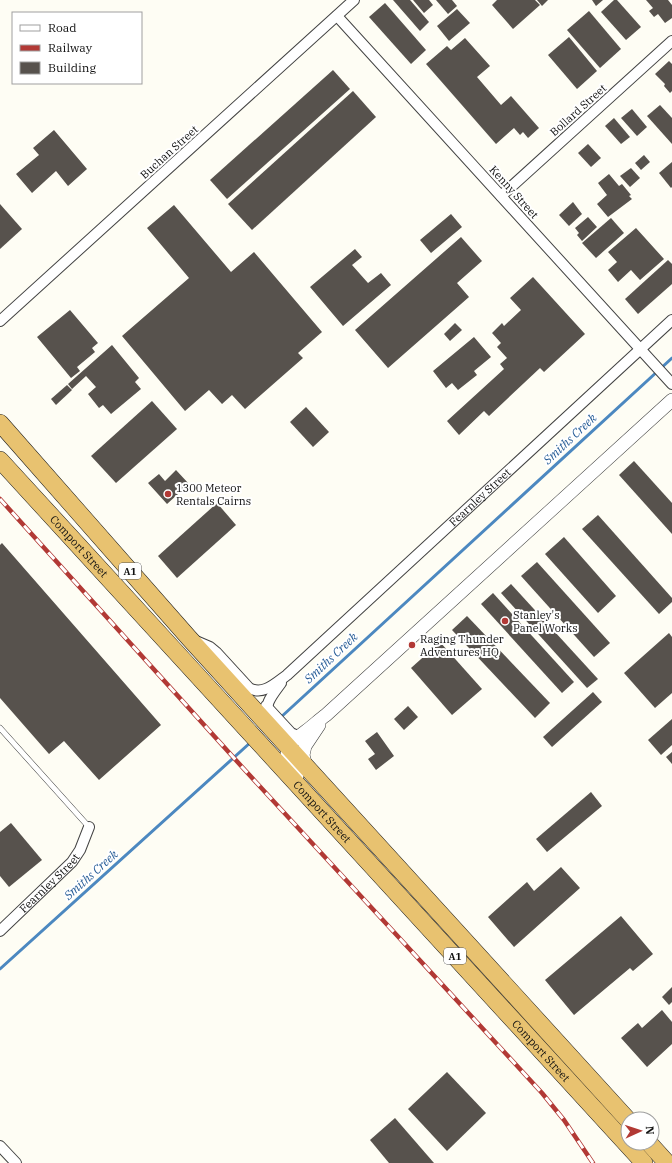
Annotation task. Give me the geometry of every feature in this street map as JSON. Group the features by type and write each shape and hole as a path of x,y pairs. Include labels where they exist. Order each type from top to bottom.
{"highway":[{"name":"Comport Street","path":"0,423 189,638 265,713 288,739 306,767 620,1111"},
{"name":"Comport Street","path":"0,460 644,1163"},
{"path":"657,1151 668,1163"}],"street":[{"name":"Buchan Street","path":"0,321 354,0"},
{"name":"Kenny Street","path":"337,16 672,384"},
{"name":"Bollard Street","path":"501,196 672,41"},
{"name":"Fearnley Street","path":"189,638 212,649 249,688 257,691 267,689 286,674 672,320"},
{"path":"347,840 337,818 291,768 286,756 288,739 326,715 672,400"},
{"name":"Fearnley Street","path":"265,713 268,702 286,674"},
{"path":"306,767 303,754 305,746 326,715"},
{"name":"Fearnley Street","path":"0,931 72,862 80,850 88,827"},
{"path":"0,1146 16,1163"}],"lane":[{"path":"0,728 88,827"}],"building":[{"path":"393,0 410,0 429,22 420,31"},
{"path":"413,0 429,0 433,5 424,13"},
{"path":"436,0 452,0 457,6 448,14"},
{"path":"497,0 535,0 540,5 513,29 492,5"},
{"path":"537,0 548,0 542,6"},
{"path":"592,0 603,0 596,6"},
{"path":"614,0 617,0 641,27 626,40 601,12"},
{"path":"646,0 668,0 672,5 672,18 665,23 658,14 654,17 649,11 653,8"},
{"path":"385,3 426,50 411,64 369,17"},
{"path":"457,9 470,23 449,41 437,26"},
{"path":"589,11 621,49 600,68 567,30"},
{"path":"569,37 597,71 577,89 548,55"},
{"path":"465,38 490,66 477,77 501,105 511,96 539,128 528,138 523,132 520,135 514,128 496,144 426,64 447,46 451,50"},
{"path":"669,61 672,64 672,91 670,93 664,86 665,84 655,74"},
{"path":"333,70 350,89 227,199 210,180"},
{"path":"353,91 376,117 252,230 228,204"},
{"path":"660,105 672,118 672,144 647,116"},
{"path":"632,109 647,127 637,136 621,118"},
{"path":"614,118 630,137 621,144 605,126"},
{"path":"54,130 87,169 68,186 56,171 32,193 16,174 39,155 33,148"},
{"path":"588,144 601,158 591,167 578,153"},
{"path":"644,155 650,162 641,170 635,163"},
{"path":"672,162 672,187 671,188 659,173"},
{"path":"631,168 640,178 630,187 620,176"},
{"path":"609,174 619,186 622,184 631,195 629,196 632,199 608,217 597,204 607,195 598,183"},
{"path":"573,202 582,214 569,226 559,215"},
{"path":"0,204 22,229 0,249"},
{"path":"174,205 231,272 254,252 322,332 298,353 303,358 245,409 232,395 222,404 209,390 185,411 122,336 189,278 147,228"},
{"path":"451,214 462,227 431,253 420,240"},
{"path":"588,217 597,227 582,241 577,235 579,233 575,228"},
{"path":"611,218 624,233 596,258 582,243"},
{"path":"636,228 664,259 640,280 631,270 618,282 608,270 617,262 608,252"},
{"path":"461,237 482,261 457,283 469,297 388,368 355,330"},
{"path":"355,249 362,257 352,265 368,283 381,273 391,285 343,326 310,287"},
{"path":"668,260 672,264 672,284 638,314 625,299"},
{"path":"533,277 585,334 544,372 540,368 489,416 484,411 459,435 447,421 504,369 500,364 507,358 497,347 501,343 492,333 502,323 504,326 521,310 510,298"},
{"path":"70,310 98,343 92,348 95,352 77,367 80,371 71,378 37,337"},
{"path":"455,323 462,330 450,341 444,334"},
{"path":"474,337 491,357 474,371 477,375 458,390 452,383 446,388 433,371"},
{"path":"112,345 139,378 135,382 141,389 111,414 103,405 99,408 88,394 96,387 86,376 72,389 68,384"},
{"path":"67,385 72,390 56,405 51,399"},
{"path":"152,401 177,429 116,483 91,456"},
{"path":"306,407 329,432 313,447 290,422"},
{"path":"634,461 672,503 672,534 619,475"},
{"name":"1300 Meteor Rentals Cairns","path":"176,470 189,484 167,504 148,483 159,474 165,481"},
{"path":"217,503 236,525 177,578 158,556"},
{"path":"598,515 672,598 672,602 659,614 582,529"},
{"path":"564,537 616,596 598,613 545,554"},
{"path":"2,543 161,725 99,780 64,741 49,754 0,698 0,545"},
{"path":"537,562 610,643 594,657 521,576"},
{"path":"511,584 598,679 587,688 501,593"},
{"path":"493,593 574,682 562,693 481,604"},
{"path":"467,616 550,703 535,718 452,630"},
{"path":"669,633 672,637 672,693 655,708 624,673"},
{"path":"440,642 482,689 452,715 411,668"},
{"path":"593,692 602,702 552,747 543,737"},
{"path":"408,706 418,717 404,730 394,719"},
{"path":"672,719 672,745 661,755 648,740"},
{"path":"377,732 394,756 376,770 368,759 375,754 365,741"},
{"path":"672,752 672,764 666,757"},
{"path":"591,792 602,806 547,852 536,839"},
{"path":"11,823 42,860 9,887 0,876 0,832"},
{"path":"561,867 580,888 514,947 488,917 527,882 534,891"},
{"path":"621,916 653,954 633,971 630,968 574,1015 545,980"},
{"path":"672,987 672,1002 669,1005 662,997"},
{"path":"662,1010 672,1022 672,1044 647,1067 621,1038 638,1023 642,1028"},
{"path":"447,1072 486,1113 447,1151 408,1109"},
{"path":"395,1118 434,1163 389,1163 370,1140"}],"waterway":[{"name":"Smiths Creek","path":"280,718 672,358"},
{"name":"Smiths Creek","path":"0,969 251,742"}],"railway":[{"path":"0,499 243,768 542,1093 564,1120 593,1163"}],"place":[{"name":"1300 Meteor Rentals Cairns","path":"168,494"},
{"name":"Stanley's Panel Works","path":"505,621"},
{"name":"Raging Thunder Adventures HQ","path":"412,645"}]}
